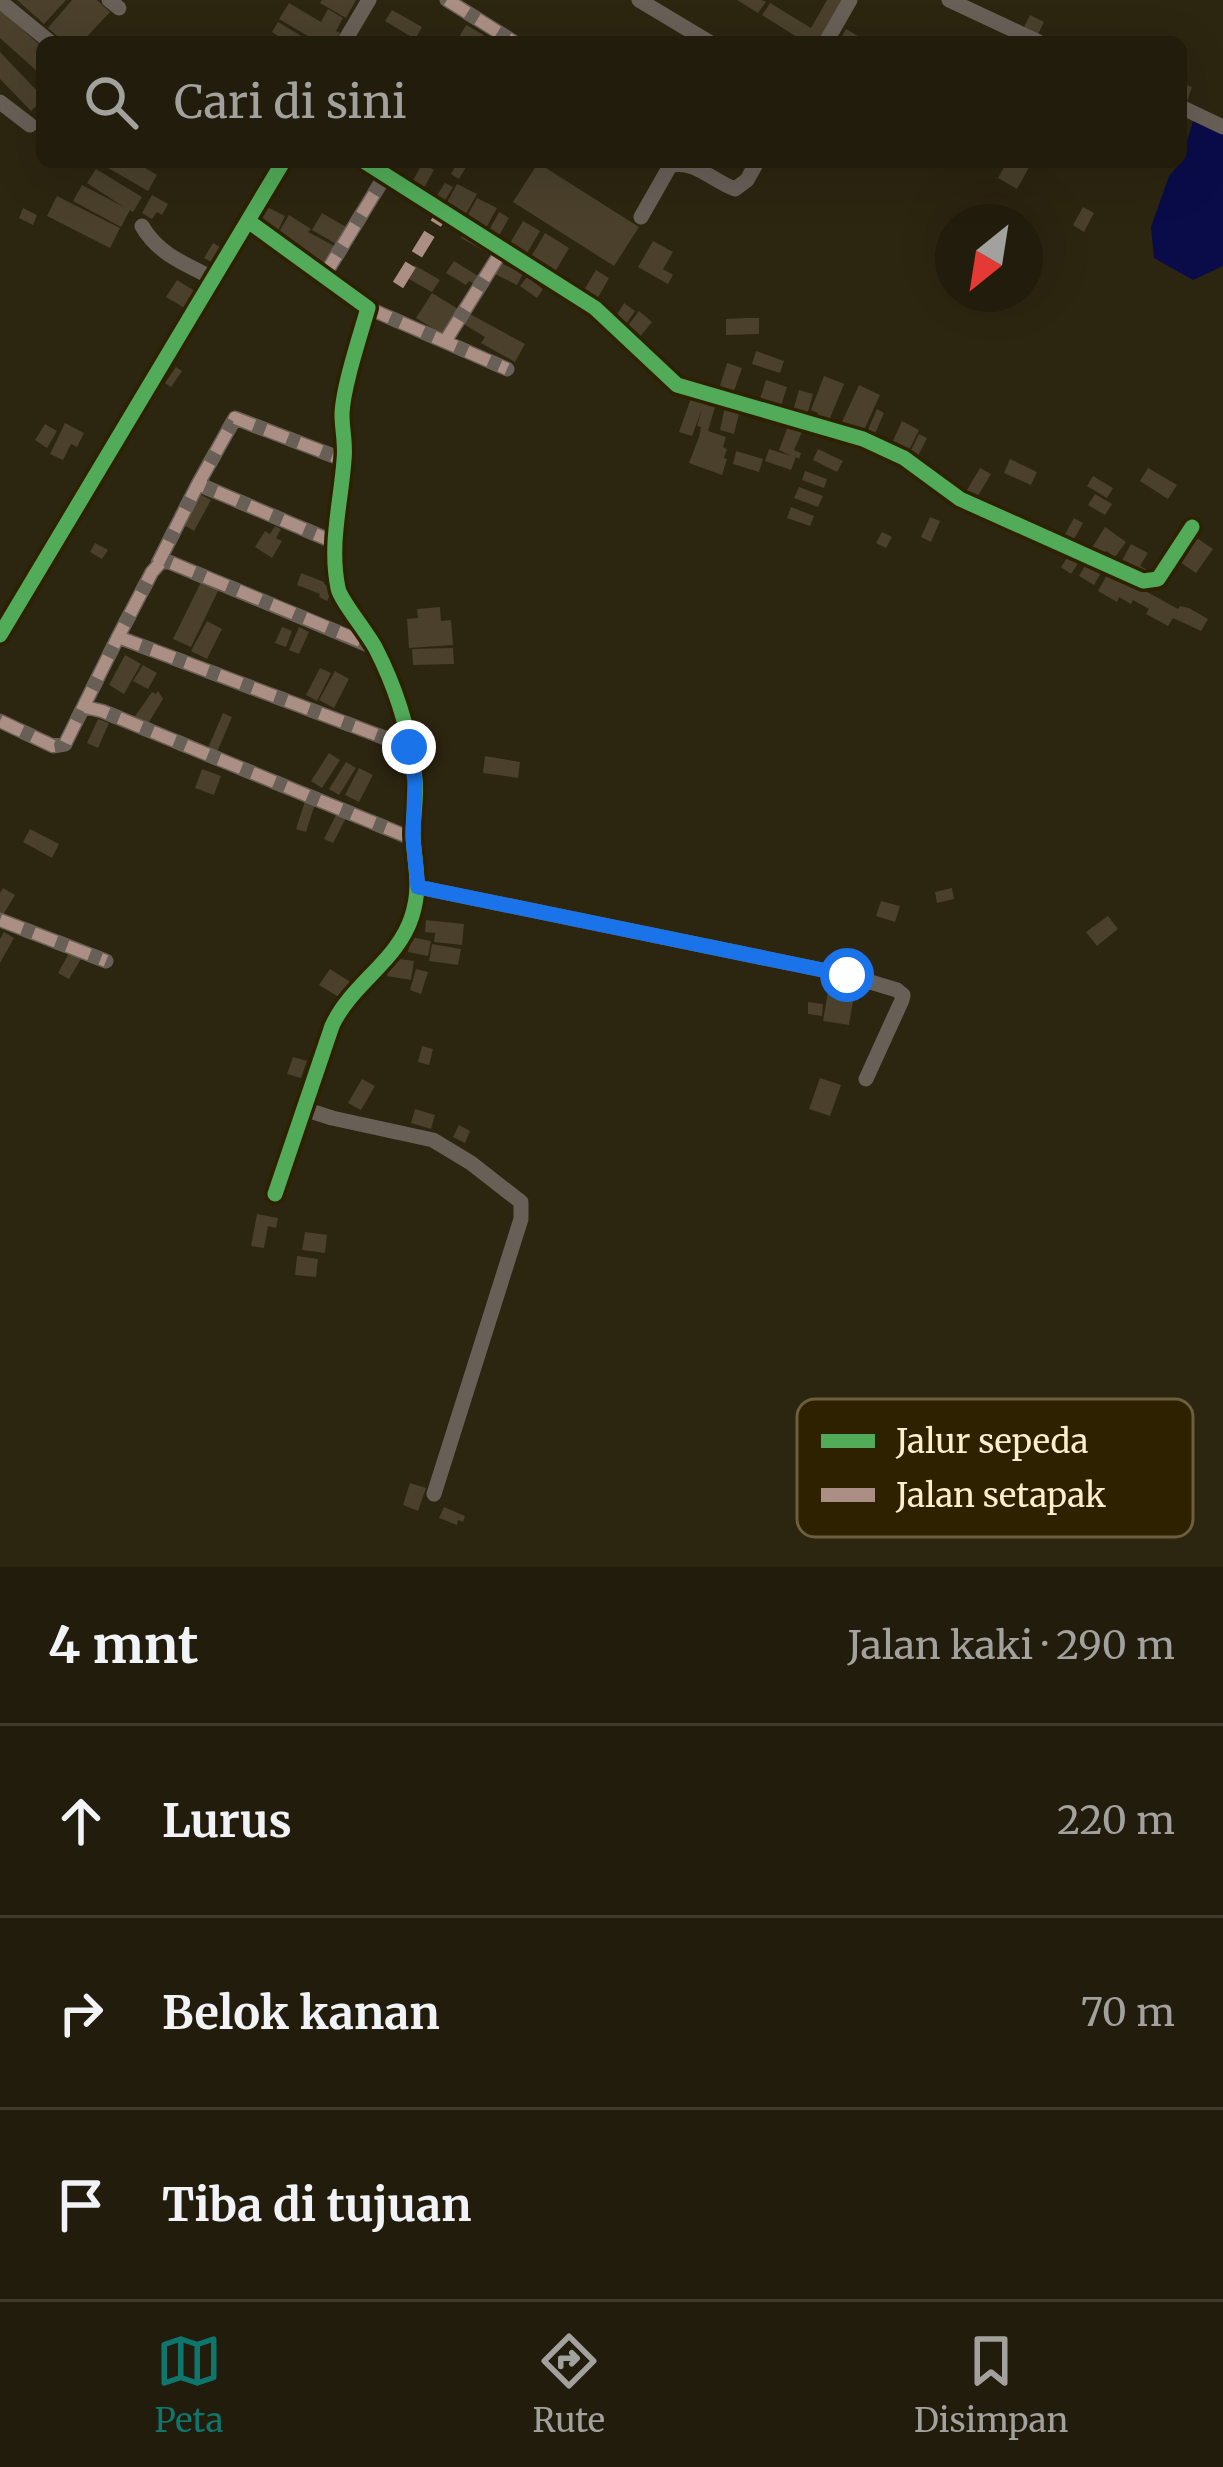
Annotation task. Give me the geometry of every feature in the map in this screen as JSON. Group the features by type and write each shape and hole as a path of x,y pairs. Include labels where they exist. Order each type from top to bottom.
{"street":[{"path":"348,36 369,0"},
{"path":"447,0 504,36"},
{"path":"639,0 699,36"},
{"path":"829,36 850,0"},
{"path":"0,2 42,36"},
{"path":"956,2 1027,36"},
{"path":"0,102 29,125"},
{"path":"1187,110 1223,127"},
{"path":"0,634 279,168"},
{"path":"373,168 602,313 677,385 863,439 904,458 959,499 1143,581 1158,579 1192,527"},
{"path":"641,217 669,168"},
{"path":"694,168 735,189 754,168"},
{"path":"324,276 385,176"},
{"path":"248,221 368,308 507,369"},
{"path":"142,226 161,250 213,278"},
{"path":"446,340 503,249"},
{"path":"275,1194 340,1009 394,950 406,931 418,887 413,839 415,781 408,727 375,648 338,593 334,542 344,460 342,412 368,308"},
{"path":"0,721 58,747 65,744 235,418 344,460"},
{"path":"197,484 334,542"},
{"path":"158,563 169,562 375,648"},
{"path":"118,637 409,747"},
{"path":"85,707 413,839"},
{"path":"418,887 897,989 903,995 866,1078"},
{"path":"0,920 106,961"},
{"path":"304,1108 434,1140 521,1202 521,1219 434,1494"}],"shaded area":[{"path":"1193,121 1223,134 1223,266 1193,280 1154,258 1151,227 1169,176 1176,168 1187,168"}],"building":[{"path":"17,0 66,0 44,24"},
{"path":"72,0 97,0 110,12 88,36 57,36 48,28"},
{"path":"322,0 356,0 346,18"},
{"path":"737,0 762,0 766,2 758,13"},
{"path":"827,0 842,0 821,36 795,36 762,15 770,3 811,28"},
{"path":"289,3 321,22 328,9 343,18 338,36 308,36 279,19"},
{"path":"0,9 36,42 36,70 0,38"},
{"path":"392,10 422,27 417,36 410,36 385,21"},
{"path":"1030,15 1044,22 1038,34 1024,27"},
{"path":"278,22 301,36 278,36 272,32"},
{"path":"466,25 484,35 483,36 460,36"},
{"path":"0,52 36,90 36,106 31,111 0,79"},
{"path":"108,168 145,168 157,175 148,191"},
{"path":"420,168 434,170 421,193 410,186"},
{"path":"454,168 465,168 459,179 451,174"},
{"path":"535,168 546,168 639,227 614,266 513,202"},
{"path":"1004,168 1029,168 1017,189 998,178"},
{"path":"96,169 142,197 121,227 73,201 82,185 124,207 87,183"},
{"path":"445,183 453,187 444,202 436,197"},
{"path":"457,184 477,194 465,216 445,206"},
{"path":"152,195 168,204 162,215 157,212 152,219 142,213"},
{"path":"57,196 120,228 110,248 47,216"},
{"path":"477,198 497,208 485,230 465,220"},
{"path":"265,206 285,216 277,233 256,223"},
{"path":"1083,207 1094,213 1084,232 1073,225"},
{"path":"23,208 37,215 33,225 19,218"},
{"path":"499,212 509,218 497,239 487,234"},
{"path":"322,213 348,228 338,245 312,230"},
{"path":"289,215 311,229 308,232 340,249 327,271 276,237"},
{"path":"523,221 540,231 526,255 509,245"},
{"path":"466,229 493,244 488,253 461,238"},
{"path":"545,233 569,248 555,272 531,257"},
{"path":"653,241 673,252 663,269 673,275 668,284 638,267"},
{"path":"213,243 224,249 215,264 204,258"},
{"path":"454,261 478,276 473,283 466,285 446,273"},
{"path":"501,263 523,274 517,285 495,274"},
{"path":"414,265 440,280 432,292 407,278"},
{"path":"596,270 609,278 595,303 581,295"},
{"path":"527,277 543,289 537,298 520,286"},
{"path":"177,280 198,293 188,310 166,297"},
{"path":"432,293 458,309 442,334 416,318"},
{"path":"624,303 635,311 627,323 616,316"},
{"path":"639,311 652,322 639,338 626,328"},
{"path":"468,313 525,344 515,362 481,343 485,337 462,323"},
{"path":"759,318 759,334 726,335 726,319"},
{"path":"756,351 784,361 780,373 752,364"},
{"path":"727,363 742,368 734,391 720,386"},
{"path":"176,367 182,371 171,387 165,383"},
{"path":"824,376 844,384 828,423 811,410"},
{"path":"766,380 787,387 780,409 759,402"},
{"path":"859,385 880,395 863,432 842,422"},
{"path":"799,390 813,394 807,415 793,411"},
{"path":"706,396 717,400 708,431 726,437 722,475 689,463 699,437 702,409 692,436 679,432 691,398 704,403"},
{"path":"726,402 741,405 734,434 720,430"},
{"path":"877,409 884,413 874,436 867,432"},
{"path":"902,421 919,430 907,454 891,445"},
{"path":"65,423 84,433 63,460 50,454"},
{"path":"45,424 57,431 47,448 35,440"},
{"path":"788,426 802,432 794,450 801,453 791,470 765,461 769,449 791,456 779,450"},
{"path":"919,434 927,438 918,456 910,452"},
{"path":"818,449 843,461 837,472 813,460"},
{"path":"736,451 763,459 759,472 733,464"},
{"path":"1010,459 1037,472 1031,485 1004,473"},
{"path":"980,468 991,474 975,501 964,495"},
{"path":"1148,468 1177,485 1168,499 1140,481"},
{"path":"805,471 827,479 824,488 802,480"},
{"path":"1093,476 1113,488 1107,498 1087,486"},
{"path":"799,487 823,496 818,507 794,498"},
{"path":"198,493 211,500 194,531 182,524"},
{"path":"1095,494 1112,504 1105,515 1088,505"},
{"path":"791,507 814,516 810,526 787,518"},
{"path":"930,517 940,521 931,542 921,537"},
{"path":"1074,518 1083,523 1073,541 1064,536"},
{"path":"275,526 281,529 276,538 282,541 272,558 255,547 265,531 270,534"},
{"path":"1105,527 1126,542 1115,557 1106,551 1101,558 1090,551"},
{"path":"882,532 892,537 886,548 876,543"},
{"path":"1194,536 1213,549 1196,573 1177,560"},
{"path":"95,543 108,550 102,559 90,552"},
{"path":"1131,544 1148,553 1140,566 1152,572 1147,581 1119,566"},
{"path":"1071,552 1081,559 1071,574 1061,567"},
{"path":"1086,564 1101,573 1094,585 1079,576"},
{"path":"1109,571 1178,609 1189,608 1208,619 1201,631 1173,618 1168,626 1133,600 1131,604 1119,597 1117,602 1098,591"},
{"path":"301,573 333,589 327,601 297,585"},
{"path":"202,580 219,589 191,647 173,639"},
{"path":"440,607 441,621 451,620 453,645 409,648 407,619 418,618 417,609"},
{"path":"207,621 222,629 207,659 191,651"},
{"path":"282,627 292,631 286,647 275,643"},
{"path":"299,627 309,632 299,654 289,650"},
{"path":"453,648 454,664 413,665 412,649"},
{"path":"125,655 141,664 124,694 109,685"},
{"path":"143,665 157,673 148,689 133,681"},
{"path":"320,668 331,673 317,701 306,695"},
{"path":"335,671 349,679 334,708 319,700"},
{"path":"158,691 163,699 146,727 133,719 152,692"},
{"path":"223,713 232,717 217,752 208,748"},
{"path":"98,719 109,723 98,748 87,743"},
{"path":"329,753 340,760 322,788 311,781"},
{"path":"485,756 520,762 518,778 483,773"},
{"path":"346,762 356,768 339,795 329,789"},
{"path":"359,768 373,775 359,802 345,795"},
{"path":"202,769 221,776 214,795 195,788"},
{"path":"305,801 315,804 306,832 296,829"},
{"path":"338,811 347,816 333,843 324,839"},
{"path":"30,829 59,844 52,858 23,842"},
{"path":"3,888 15,895 0,920 0,893"},
{"path":"952,888 954,899 937,903 935,892"},
{"path":"881,901 900,906 895,922 876,916"},
{"path":"1108,916 1118,929 1097,946 1086,932"},
{"path":"426,920 464,924 462,945 434,942 435,933 425,932"},
{"path":"4,932 14,938 0,963 0,939"},
{"path":"411,937 431,941 428,956 408,952"},
{"path":"432,944 461,949 458,965 429,961"},
{"path":"69,953 81,959 69,979 58,973"},
{"path":"392,958 414,961 411,980 387,976"},
{"path":"330,969 352,983 342,999 319,985"},
{"path":"416,969 428,972 421,994 410,990"},
{"path":"830,979 856,983 849,1025 823,1021"},
{"path":"808,1002 823,1004 822,1016 808,1014"},
{"path":"422,1046 433,1049 429,1065 418,1062"},
{"path":"293,1057 307,1061 301,1078 287,1074"},
{"path":"820,1078 841,1085 830,1116 809,1109"},
{"path":"362,1079 375,1086 361,1110 348,1103"},
{"path":"415,1109 435,1115 431,1129 411,1123"},
{"path":"459,1125 470,1131 465,1143 453,1137"},
{"path":"257,1214 278,1218 276,1228 268,1226 264,1248 251,1246"},
{"path":"305,1232 327,1235 325,1253 302,1250"},
{"path":"297,1256 318,1259 316,1277 295,1275"},
{"path":"410,1483 426,1488 418,1511 403,1505"},
{"path":"444,1507 465,1516 463,1522 458,1520 457,1525 439,1518"}],"marked path":[{"path":"447,0 504,36"},
{"path":"324,276 385,176"},
{"path":"398,285 443,212"},
{"path":"446,340 503,249"},
{"path":"368,308 507,369"},
{"path":"198,484 235,418 344,460"},
{"path":"158,563 198,484 334,542"},
{"path":"0,721 53,746 65,744 161,562 370,645"},
{"path":"118,637 409,747 410,754"},
{"path":"85,707 413,839"},
{"path":"0,920 106,961"}],"cycle path":[{"path":"0,635 279,168"},
{"path":"374,168 595,308 677,385 863,439 904,458 960,499 1143,581 1158,579 1192,527"},
{"path":"248,221 368,308 343,403 336,572 340,593 376,649 397,697 415,786 417,884 412,916 396,946 332,1026 275,1194"}],"route":[{"path":"409,747 415,781 413,839 418,887 847,975"}]}
